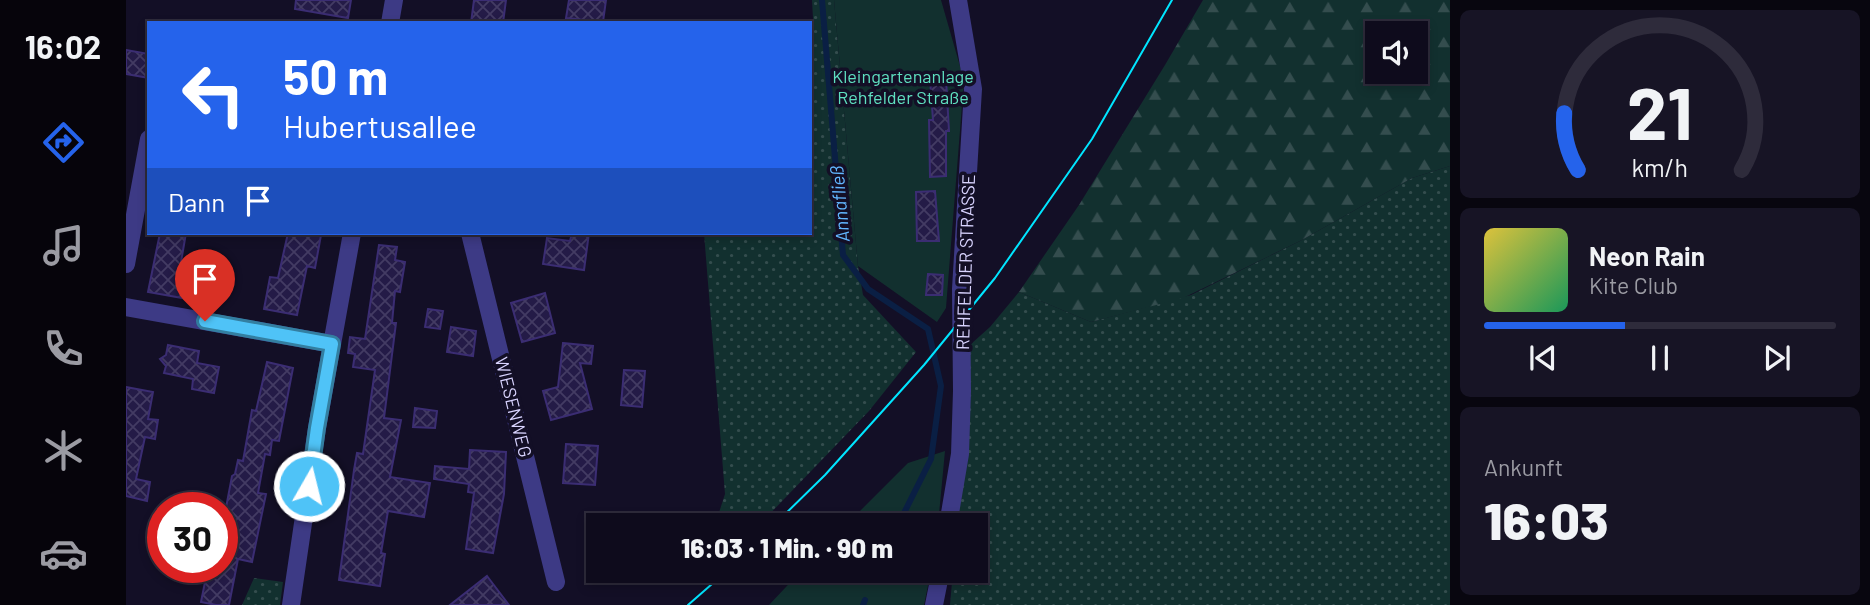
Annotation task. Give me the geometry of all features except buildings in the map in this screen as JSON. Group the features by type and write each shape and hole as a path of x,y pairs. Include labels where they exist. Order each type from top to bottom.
{"street":[{"path":"394,0 395,21"},
{"name":"REHFELDER STRASSE","path":"950,513 960,454 961,289 973,89 958,0"},
{"path":"126,264 147,150"},
{"path":"291,605 317,428 352,235"},
{"name":"WIESENWEG","path":"470,235 556,582"},
{"path":"126,307 332,344"},
{"path":"934,605 938,583"}],"green space":[{"path":"812,0 834,0 858,266 863,295 916,352 869,411 771,513 719,513 725,494 704,235 812,235"},
{"name":"Kleingartenanlage Rehfelder Straße","path":"834,0 941,0 964,80 946,308 937,322 858,266"},
{"path":"1203,0 1450,0 1450,166 1412,178 1300,241 1183,298 1091,322 1019,292 1079,205"},
{"path":"1450,166 1450,605 950,605 952,583 988,583 988,513 957,513 971,344 990,327 1019,292 1091,322 1191,295 1300,241 1412,178"},
{"path":"945,451 939,513 858,513 908,463"},
{"path":"254,578 283,582 280,605 242,605"},
{"path":"790,583 929,583 924,605 769,605"}],"waterway":[{"name":"Annafließ","path":"822,0 843,255 868,289 928,329 941,386 931,459 904,513"},
{"name":"Annafließ","path":"863,605 865,600"}],"tram line":[{"path":"786,513 825,475 924,365 995,278 1092,139 1172,0"},
{"path":"688,605 713,583"}],"route":[{"path":"205,321 332,344 309,486"}]}
